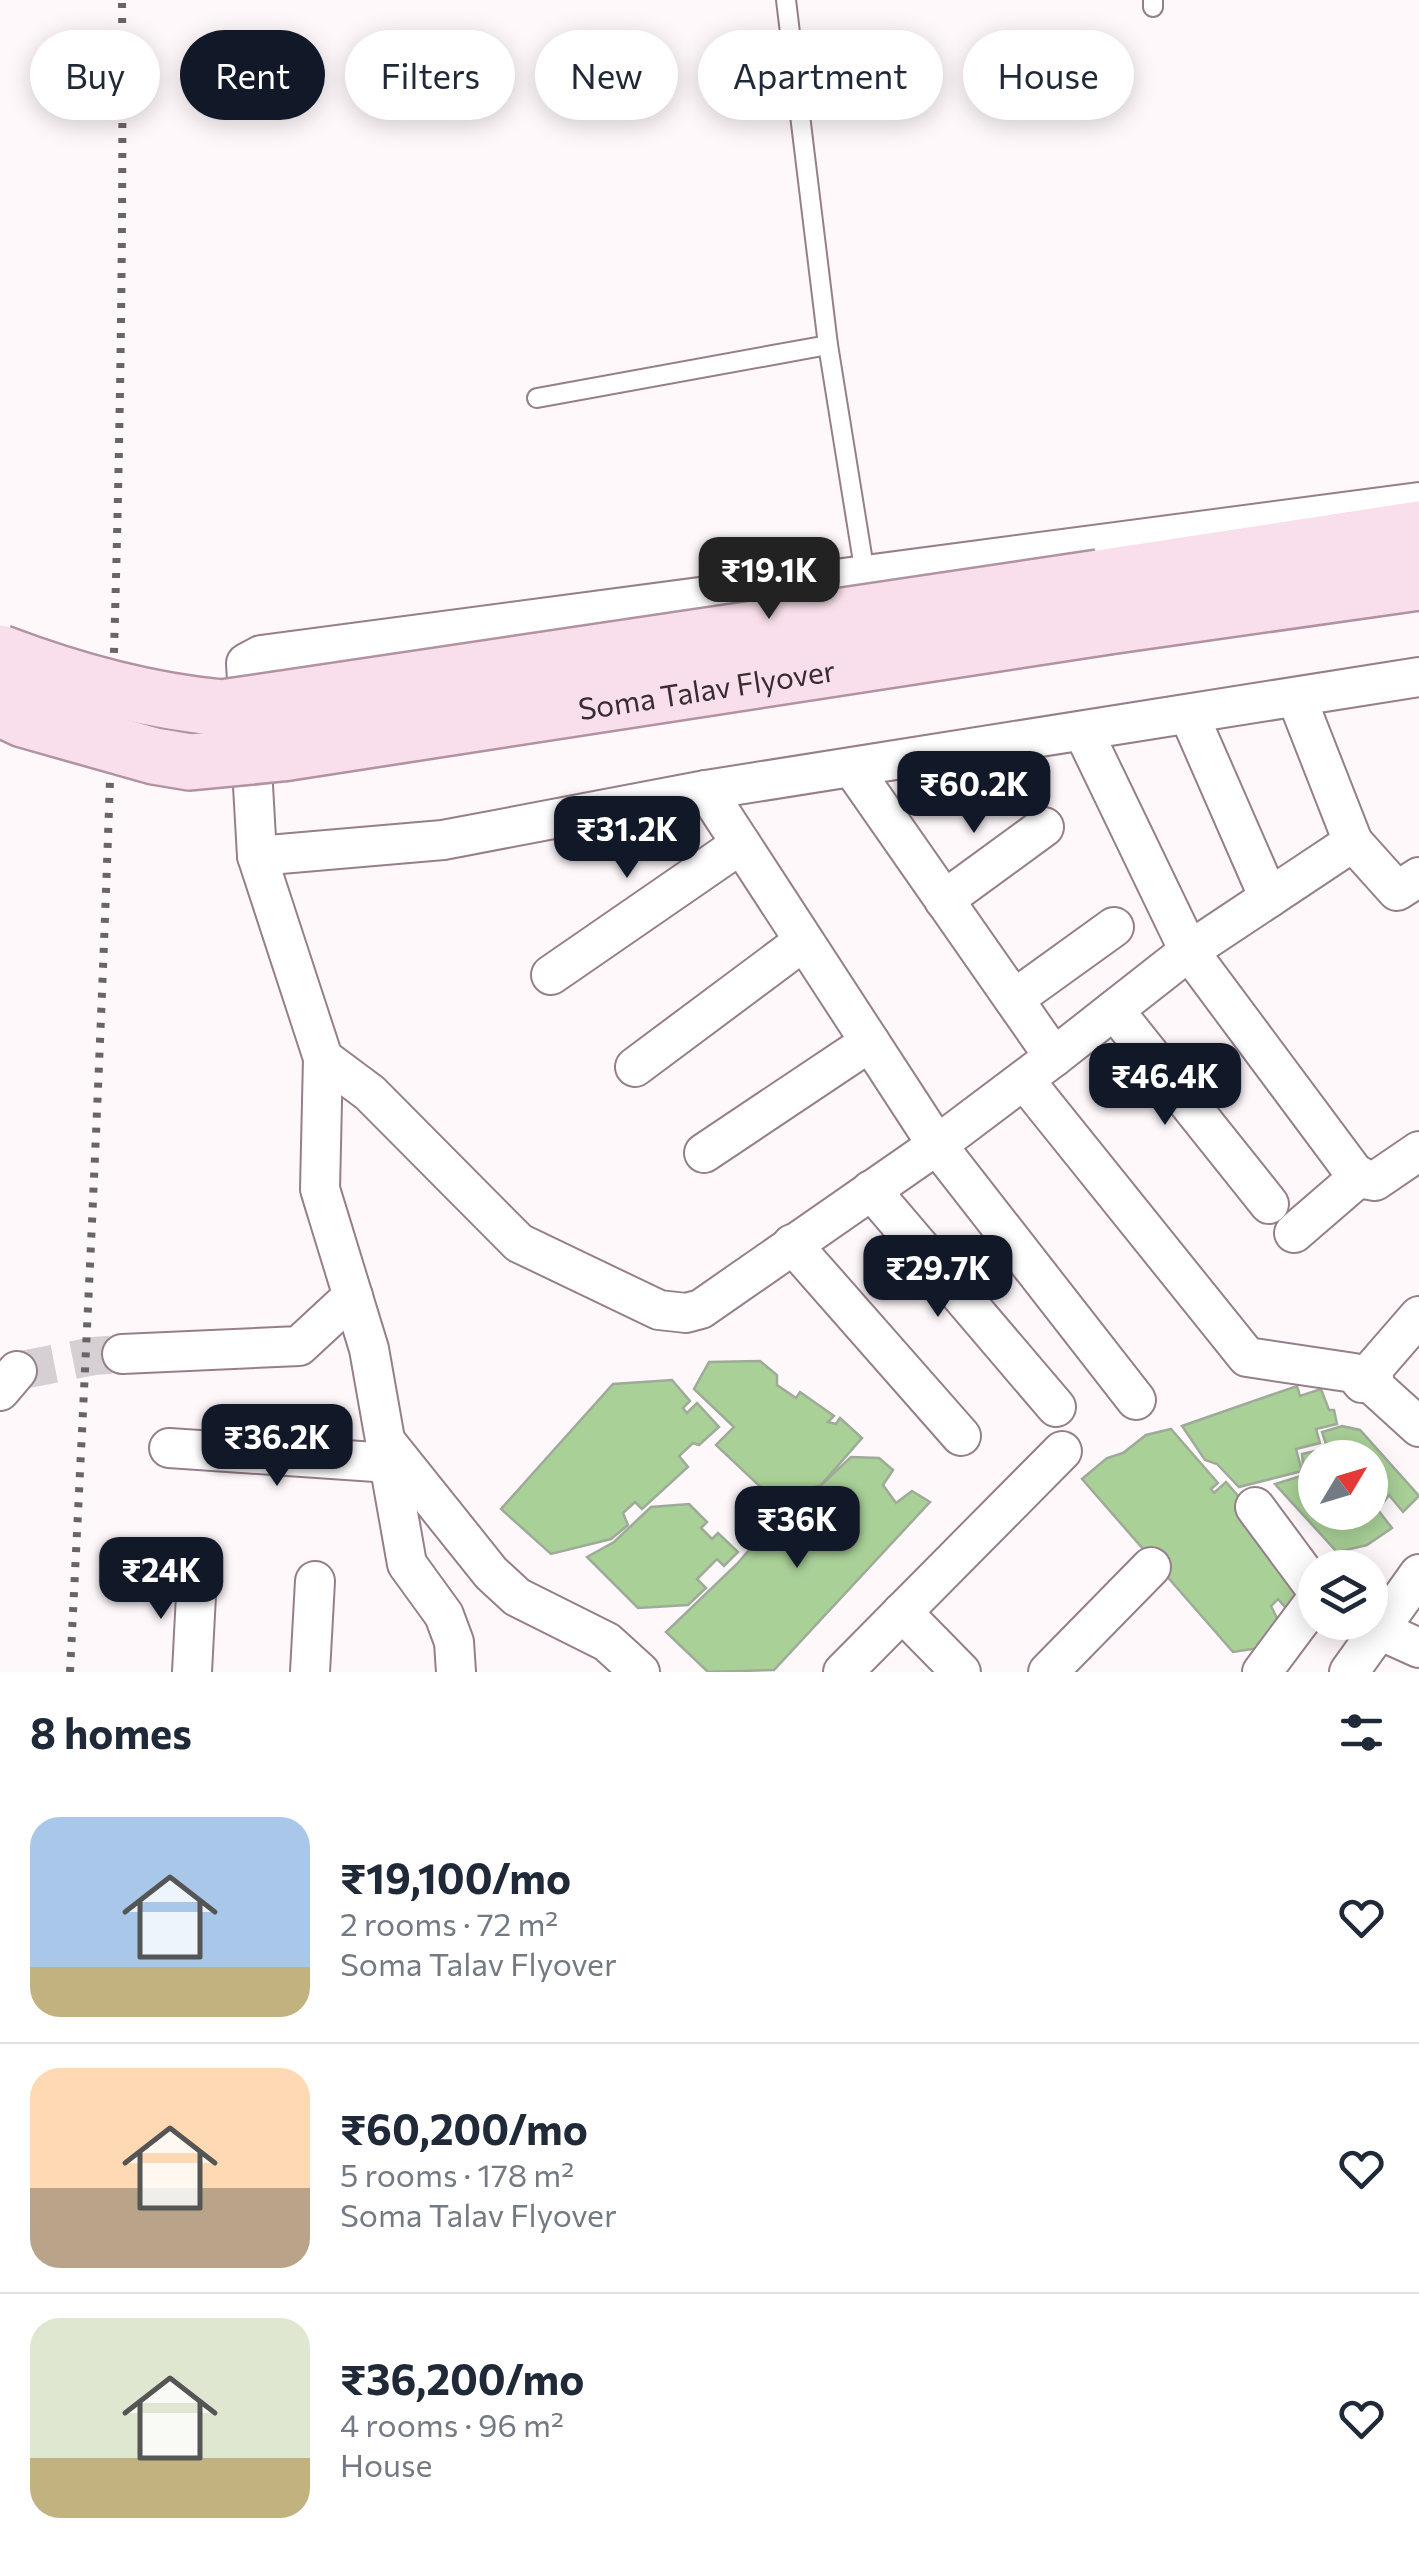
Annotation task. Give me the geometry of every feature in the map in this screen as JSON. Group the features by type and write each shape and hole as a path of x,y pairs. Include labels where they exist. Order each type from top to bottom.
{"main road":[{"name":"Soma Talav Flyover","path":"0,653 42,669 166,702 222,708 1419,529"},
{"name":"Soma Talav Flyover","path":"0,708 24,719 154,756 190,762 282,753 1419,582"}],"street":[{"path":"456,1672 454,1642 444,1616 407,1564 370,1349 320,1189 322,1058 257,856 246,663 261,654 1419,502"},
{"path":"257,856 443,840 706,790 1419,677"},
{"path":"1297,699 1352,842 1397,891 1419,877"},
{"path":"1188,715 1268,898"},
{"path":"1083,731 1189,951 1359,1177 1375,1182 1419,1151"},
{"path":"853,769 1014,1000 1039,1069 1247,1357 1354,1373 1362,1383"},
{"path":"706,790 938,1145 1136,1400"},
{"path":"944,900 1044,827"},
{"path":"322,1058 370,1093 519,1243 659,1310 686,1314 701,1309 938,1145 1189,951 1352,842"},
{"path":"552,975 741,844"},
{"path":"1014,1000 1114,927"},
{"path":"635,1067 804,941"},
{"path":"1114,1010 1269,1204"},
{"path":"704,1154 870,1042"},
{"path":"1294,1233 1359,1177"},
{"path":"871,1190 1056,1407"},
{"path":"792,1244 961,1436"},
{"path":"122,1354 298,1346 353,1296"},
{"path":"1414,1331 1374,1369 1372,1378 1375,1387 1419,1426"},
{"path":"169,1448 388,1452 504,1585 517,1596 607,1642 640,1672"},
{"path":"842,1672 1062,1451"},
{"path":"1255,1507 1298,1567"},
{"path":"1048,1672 1150,1567"},
{"path":"1388,1617 1419,1574"},
{"path":"192,1672 196,1576"},
{"path":"310,1672 315,1581"},
{"path":"902,1612 962,1672"},
{"path":"1262,1672 1298,1623"},
{"path":"1388,1634 1419,1648"},
{"path":"1349,1672 1372,1640"}],"lane":[{"path":"786,0 828,345 864,568 1419,485"},
{"path":"537,398 828,345"}],"building":[{"path":"760,1361 777,1375 777,1385 796,1398 800,1392 834,1416 828,1422 836,1424 840,1418 862,1438 820,1486 769,1495 716,1445 734,1427 694,1389 709,1362"},
{"path":"672,1380 690,1401 683,1408 687,1413 697,1403 719,1427 679,1456 688,1467 642,1509 635,1502 623,1513 628,1525 611,1539 551,1554 501,1509 613,1384"},
{"path":"1297,1386 1300,1396 1321,1389 1329,1410 1334,1410 1337,1424 1316,1429 1319,1440 1298,1440 1298,1472 1239,1487 1217,1464 1205,1460 1182,1426"},
{"path":"1342,1426 1360,1430 1369,1440 1325,1440 1322,1432"},
{"path":"1171,1429 1218,1483 1211,1489 1214,1493 1226,1482 1266,1528 1298,1577 1298,1608 1292,1615 1278,1599 1271,1606 1281,1626 1259,1648 1233,1652 1082,1479 1107,1458 1123,1453 1146,1435"},
{"path":"851,1457 879,1458 893,1470 883,1485 896,1503 912,1491 930,1502 774,1670 708,1672 666,1632 737,1564 793,1499 816,1490"},
{"path":"1388,1461 1419,1496 1403,1512 1389,1495"},
{"path":"1298,1477 1298,1509 1275,1484"},
{"path":"689,1504 707,1522 701,1528 712,1539 718,1533 738,1552 724,1566 717,1559 697,1579 706,1588 688,1605 638,1608 587,1557 614,1542 651,1507"},
{"path":"1388,1523 1392,1528 1367,1545 1335,1550 1317,1530 1388,1530"}],"tunnel":[{"path":"17,1371 122,1354"}],"railway":[{"path":"70,1672 115,627 122,0"}]}
